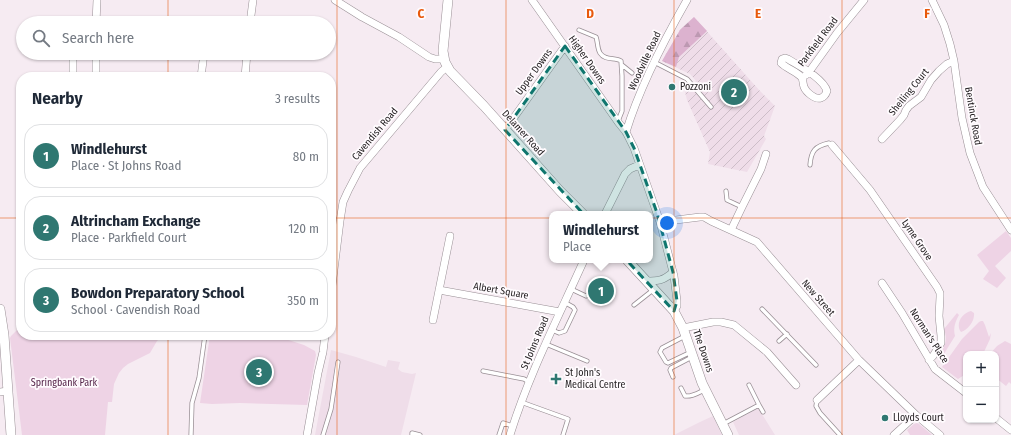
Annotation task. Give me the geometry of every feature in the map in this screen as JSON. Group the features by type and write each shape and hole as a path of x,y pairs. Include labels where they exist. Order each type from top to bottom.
{"street":[{"path":"96,16 97,0"},
{"path":"251,16 253,0"},
{"path":"334,0 399,37 429,57 444,59"},
{"path":"447,68 443,51 448,0"},
{"name":"Higher Downs","path":"532,0 626,132"},
{"name":"Woodville Road","path":"626,132 632,112 654,62 687,0"},
{"name":"Parkfield Road","path":"802,78 809,72 836,32 864,0"},
{"name":"Bentinck Road","path":"932,0 944,25 950,44 954,61 962,118 970,153 983,187 1011,230"},
{"name":"Upper Downs","path":"505,130 565,46"},
{"path":"785,58 788,59 809,72 826,88 827,91 821,98 810,94 805,89 802,78 781,62 785,58"},
{"path":"72,72 73,60"},
{"path":"96,60 96,72"},
{"path":"202,72 203,60"},
{"path":"245,72 246,60"},
{"name":"Sheiling Court","path":"882,139 900,120 909,106 921,97 931,80 939,71 947,64 954,61"},
{"name":"Delamer Road","path":"447,68 560,192 580,211"},
{"name":"Cavendish Road","path":"336,253 343,202 350,185 360,168 441,72 447,68"},
{"path":"626,132 634,148 660,222 673,272 677,301 677,306 674,311 630,263"},
{"name":"Lyme Grove","path":"832,145 870,190 940,293 939,316 941,343 929,360"},
{"path":"731,230 761,169 766,154"},
{"path":"606,211 625,174 630,169 639,165"},
{"name":"New Street","path":"660,222 704,217 756,242 859,360 916,415 940,435"},
{"path":"433,320 450,236"},
{"name":"St Johns Road","path":"510,435 521,402 564,302 583,263"},
{"path":"646,280 662,280 673,272"},
{"name":"Norman's Place","path":"882,283 935,368 963,391"},
{"name":"Albert Square","path":"439,290 560,312"},
{"path":"0,309 4,335 4,392 11,435"},
{"name":"The Downs","path":"674,311 684,332 705,389 726,434"},
{"path":"684,332 713,322 734,324 767,352 796,385"},
{"path":"307,435 324,340"},
{"path":"817,400 859,360"},
{"path":"894,435 916,415"},
{"path":"999,420 1011,430"}],"lane":[{"path":"579,30 596,37 601,55 606,58 618,59 621,61 622,65 632,73"},
{"path":"654,62 687,79 711,107"},
{"path":"618,122 622,111 622,65"},
{"path":"810,165 811,156 814,149 823,144 829,143 832,145"},
{"path":"726,191 727,200 742,207"},
{"path":"571,289 586,296 594,284"},
{"path":"634,305 654,289"},
{"path":"552,330 559,333 565,331 575,310 573,307 564,302"},
{"path":"762,309 816,365"},
{"path":"684,332 662,348 660,352 666,362 692,354"},
{"path":"779,341 787,334"},
{"path":"191,435 192,403 199,378 204,340"},
{"path":"546,344 586,361"},
{"path":"673,377 670,372 671,368 692,354"},
{"path":"323,435 331,409 338,362"},
{"path":"483,372 524,379 530,382"},
{"path":"749,385 763,412"},
{"path":"680,388 685,396 688,397 705,389"},
{"path":"817,400 816,406 820,413 840,435"},
{"path":"521,402 568,419 563,435"},
{"path":"722,424 759,405"},
{"path":"500,435 503,423 513,426"},
{"path":"412,435 412,433 420,435"}],"highlighted area":[{"path":"565,46 626,132 634,148 657,213 673,272 677,301 674,311 505,130"}],"shaded area":[{"path":"694,17 775,106 764,136 766,139 747,172 708,164 710,152 687,100 685,92 696,81 690,74 662,61 680,30"},
{"path":"331,350 386,367 388,360 400,362 398,369 402,372 412,374 416,373 401,435 315,435"},
{"path":"758,408 775,435 739,435 733,422"},
{"path":"713,416 722,435 674,435 700,422"}],"green space":[{"path":"694,17 707,31 679,57 676,67 662,61 680,30"},
{"path":"1006,231 1011,238 1011,251 995,266 1006,278 997,288 983,279 989,271 977,255"},
{"path":"971,311 974,313 972,322 961,332 959,329 960,319 962,316"},
{"path":"957,313 959,315 956,320 954,330 955,336 939,362 939,357 946,339 944,329"},
{"path":"983,321 989,337 991,333 990,339 984,351 963,351 963,376 958,379 942,367 962,339 979,322"},
{"name":"Springbank Park","path":"16,331 16,340 158,340 150,353 128,364 119,373 114,384 112,402 108,402 105,435 22,435 10,338"},
{"path":"209,340 288,340 304,345 315,351 316,355 307,405 200,403"},
{"path":"1005,341 1011,344 1011,384 1009,382 1006,386 999,380 999,351 993,351"},
{"path":"917,423 932,435 910,435 907,430"}],"place":[{"name":"Pozzoni","path":"672,87"},
{"name":"Altrincham Exchange","path":"734,92"},
{"name":"Windlehurst","path":"601,291"},
{"name":"Bowdon Preparatory School","path":"259,372"},
{"name":"St John's Medical Centre","path":"556,379"},
{"name":"Lloyds Court","path":"885,418"}]}
